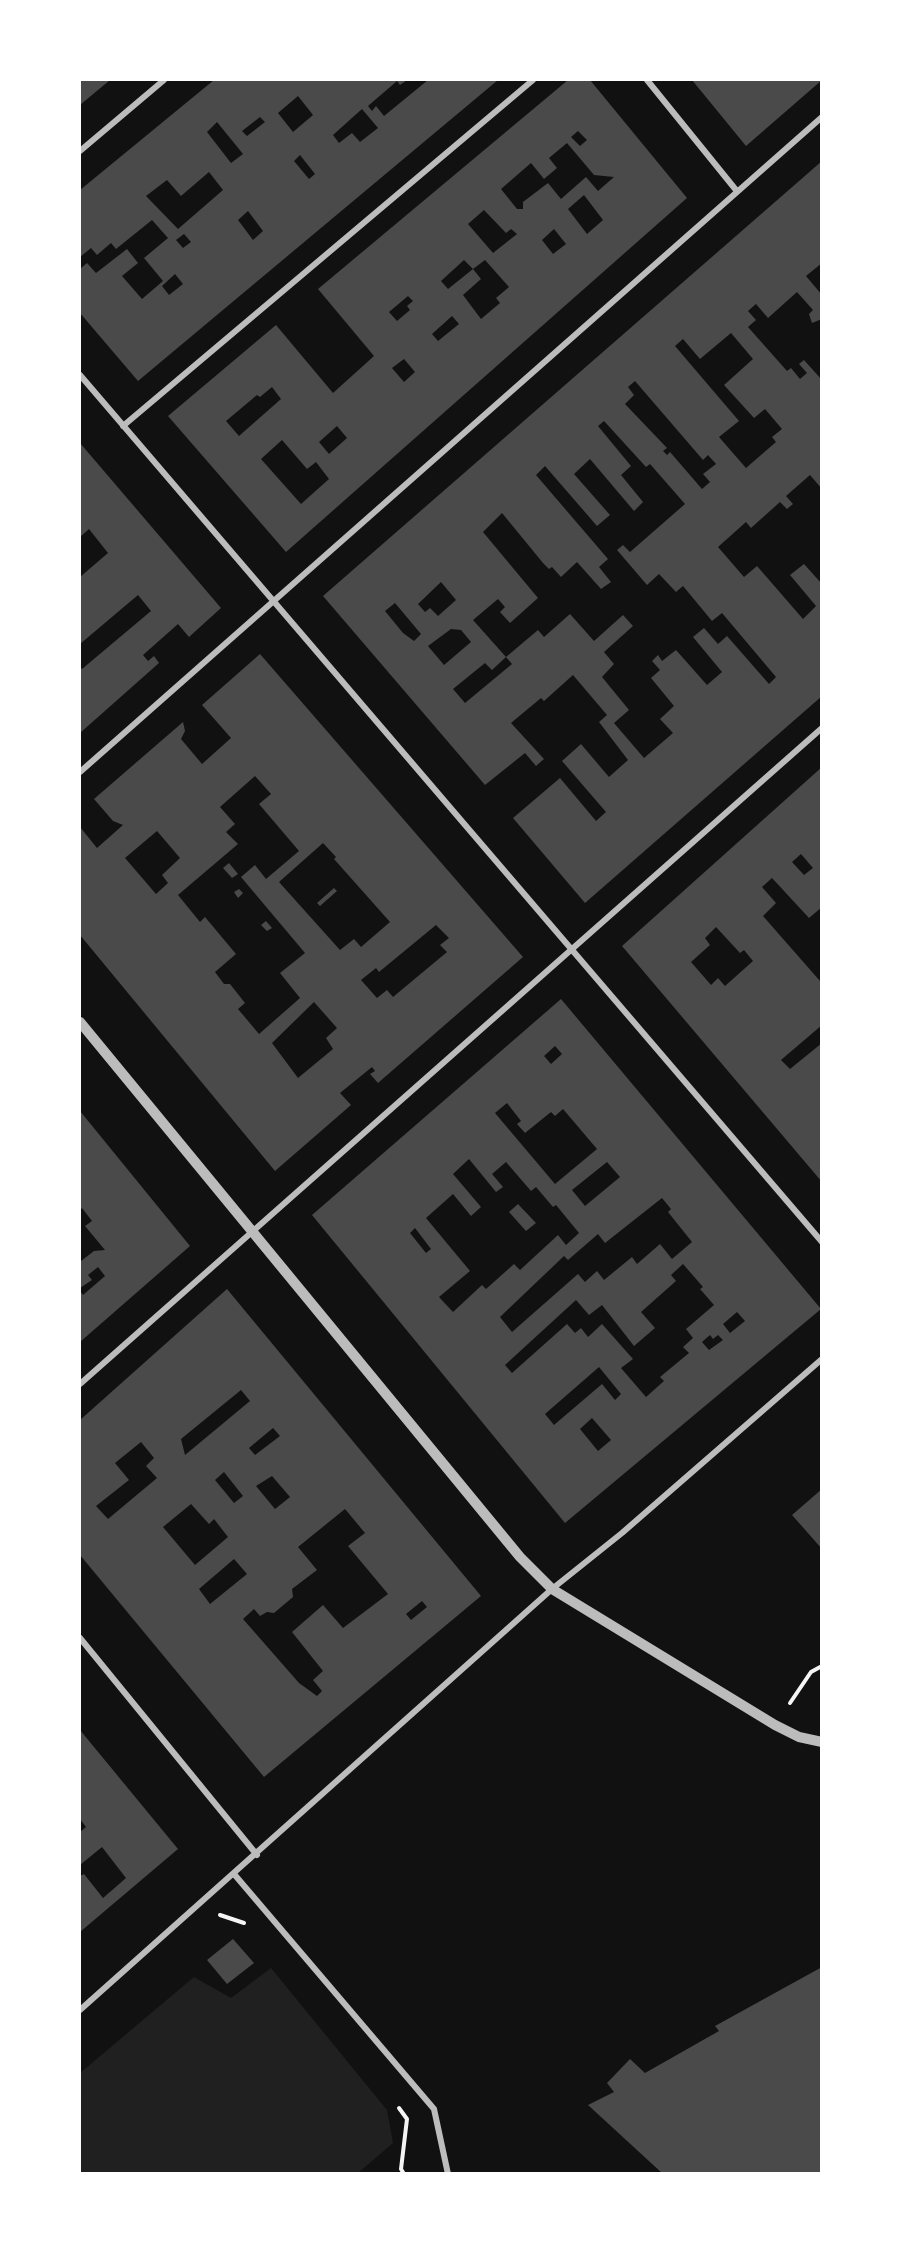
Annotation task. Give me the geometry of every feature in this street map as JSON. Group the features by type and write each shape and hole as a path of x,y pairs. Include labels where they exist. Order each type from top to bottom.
{"street":[{"path":"80,151 164,80"},
{"path":"123,426 533,80"},
{"path":"647,80 736,190"},
{"path":"80,772 736,190 822,117"},
{"path":"80,375 822,1242"},
{"path":"80,1384 822,728"},
{"path":"80,1022 520,1557 552,1589 775,1725 799,1737 822,1742"},
{"path":"80,2010 552,1589 622,1533 822,1359"},
{"path":"80,1638 256,1855"},
{"path":"234,1874 434,2109 448,2174"}],"path":[{"path":"206,1899 222,1917 247,1924"},
{"path":"393,2101 408,2119 401,2169 404,2174"}],"shaded area":[{"path":"271,1968 387,2110 393,2143 358,2173 80,2173 80,2073 194,1977 231,1998"}],"building":[{"path":"80,80 110,80 80,105"},
{"path":"214,80 407,80 400,85 397,81 368,106 372,111 376,106 384,116 428,80 498,80 138,381 80,313 80,269 87,263 96,273 127,249 138,263 122,276 142,299 163,281 144,258 168,238 152,220 116,249 111,243 97,255 91,248 80,257 80,190","holes":["298,96 313,115 293,132 278,113","362,109 378,128 360,142 352,133 339,143 333,135","260,117 265,122 247,136 242,131","217,122 243,154 231,163 207,132","300,155 315,174 309,179 294,161","209,172 223,190 178,229 146,196 167,180 181,196","248,211 263,231 253,240 238,220","184,234 191,242 183,248 176,240","175,274 183,284 169,295 162,286"]},
{"path":"568,80 590,80 687,198 286,552 168,416 276,325 333,393 374,356 318,289","holes":["578,131 587,140 580,146 571,137","567,143 594,175 614,177 598,191 586,177 561,199 548,183 523,202 523,209 517,209 501,189 531,163 544,179 557,168 549,158","584,195 603,220 587,234 568,209","484,210 506,233 511,229 517,234 493,253 468,224","554,229 566,244 553,254 542,240","464,260 473,269 448,289 441,281","485,260 509,287 496,298 500,303 481,319 463,295 481,279 473,269","408,296 413,301 407,306 410,310 397,321 389,312","452,316 459,324 438,341 432,334","404,359 415,372 404,382 392,368","272,387 281,399 239,436 226,421 257,395 260,397","337,426 347,438 329,454 319,442","282,440 307,469 316,462 329,479 301,504 261,459"]},
{"path":"692,80 822,80 746,146"},
{"path":"822,161 822,263 806,276 822,295 822,319 812,323 809,314 813,310 797,292 768,318 756,304 748,311 756,320 748,327 787,371 791,368 800,379 807,373 799,364 804,360 822,380 822,489 810,475 786,496 793,504 787,509 780,502 751,528 746,522 718,547 744,577 757,566 803,619 816,606 790,575 804,564 822,584 822,696 585,903 513,818 560,778 596,821 606,812 562,761 581,744 609,777 628,760 599,722 607,715 573,675 544,701 541,698 511,723 544,759 536,766 525,753 485,785 323,596","holes":["731,333 753,359 724,385 754,418 765,409 782,429 772,437 776,442 746,468 719,437 739,421 675,346 683,339 700,359","635,381 703,460 708,455 716,464 703,474 710,482 702,489 670,452 667,455 663,451 667,448 625,404 634,395 628,387","604,421 646,467 650,464 685,504 630,552 623,545 617,550 647,585 659,574 676,592 683,586 712,621 722,613 776,677 769,684 727,636 718,644 704,628 693,637 722,672 707,685 676,650 662,661 658,655 652,661 660,670 651,678 674,706 660,719 673,733 644,758 614,723 629,710 602,677 614,664 604,652 633,626 623,615 594,641 570,614 544,637 538,630 506,657 473,620 498,599 505,607 500,612 510,623 538,598 483,532 502,513 543,563 549,569 552,567 561,577 577,562 601,589 611,582 599,567 608,559 536,475 545,466 597,526 610,515 574,474 590,459 634,511 643,502 621,475 631,466 598,426","441,582 456,600 438,616 430,608 425,612 418,604","395,603 421,634 414,641 403,633 385,611","451,629 461,630 471,642 444,665 428,646","506,657 512,664 465,703 453,689 485,663 492,670"]},
{"path":"80,443 221,608 189,637 178,624 143,655 148,661 154,656 159,663 80,733 80,667 82,669 151,611 138,595 80,644 80,577 108,553 89,529 80,537"},
{"path":"260,654 523,957 378,1083 370,1074 375,1071 372,1067 340,1093 351,1105 275,1171 80,935 80,827 97,848 123,825 113,821 94,799 183,722 185,731 181,739 202,764 231,738 202,705","holes":["255,776 271,794 259,804 299,851 266,879 255,865 241,877 305,953 280,973 300,998 259,1034 238,1009 245,1003 230,984 224,984 215,972 236,954 205,917 200,922 178,895 238,844 226,832 235,824 220,807","157,831 180,858 162,875 168,883 156,894 125,858","323,843 336,857 334,859 390,922 361,947 354,939 340,950 279,882","436,925 449,938 440,945 447,952 393,997 387,990 377,998 361,980 376,968 379,972","314,1002 337,1028 326,1038 333,1049 298,1078 272,1043"]},
{"path":"822,767 822,907 809,918 772,878 762,887 776,903 763,916 820,981 822,980 822,1025 781,1060 790,1069 822,1043 822,1182 622,946","holes":["801,854 813,868 804,875 792,862","716,927 740,953 744,950 753,961 725,986 718,978 711,985 691,962 710,945 705,938"]},
{"path":"229,863 238,874 232,878 223,868"},
{"path":"334,888 337,891 320,906 317,903"},
{"path":"239,889 243,893 238,898 234,892"},
{"path":"266,921 272,928 267,931 261,925"},
{"path":"561,999 821,1309 565,1523 312,1215","holes":["555,1046 562,1054 551,1064 544,1056","507,1103 521,1121 517,1124 525,1133 551,1112 555,1116 563,1109 597,1149 555,1184 495,1113","469,1159 496,1192 503,1187 492,1174 506,1162 531,1191 536,1187 553,1207 556,1205 579,1233 566,1245 558,1235 520,1270 514,1264 486,1289 482,1285 453,1312 439,1297 470,1271 426,1218 453,1194 471,1216 481,1207 453,1174","607,1162 620,1177 585,1206 572,1190","662,1198 671,1209 668,1212 692,1242 672,1259 660,1244 637,1264 632,1257 604,1280 597,1271 585,1282 578,1274 512,1332 500,1317 564,1256 568,1260 598,1234 605,1243","415,1228 431,1249 426,1253 410,1233","683,1264 703,1287 700,1289 714,1305 686,1329 693,1338 683,1347 689,1353 660,1377 664,1381 646,1397 621,1368 633,1359 602,1324 588,1337 581,1328 575,1333 567,1324 512,1373 505,1365 576,1300 589,1315 602,1305 634,1346 655,1328 641,1312 676,1281 671,1275","737,1312 745,1321 730,1333 723,1324","710,1335 713,1339 718,1335 723,1340 709,1350 702,1342","599,1367 621,1394 615,1400 602,1384 554,1425 545,1414","592,1418 611,1440 598,1451 580,1429"]},
{"path":"80,1111 190,1246 80,1342 80,1291 83,1295 105,1276 98,1267 88,1275 92,1280 80,1288 80,1259 81,1261 94,1251 105,1250 85,1226 92,1221 82,1208 80,1210"},
{"path":"518,1204 536,1223 526,1231 509,1212"},
{"path":"227,1289 481,1596 264,1777 80,1555 80,1420","holes":["241,1390 250,1401 185,1455 181,1439","273,1428 280,1436 255,1455 249,1448","141,1442 154,1458 146,1466 157,1478 108,1519 96,1506 129,1480 115,1463","224,1472 243,1496 234,1503 215,1480","272,1476 290,1497 275,1509 256,1486","191,1504 209,1524 214,1519 228,1537 195,1565 163,1527","345,1509 365,1533 348,1546 388,1594 343,1628 323,1605 292,1632 323,1671 313,1680 322,1691 317,1696 299,1683 243,1619 254,1609 260,1616 267,1612 274,1613 293,1597 292,1589 317,1570 298,1547","234,1559 247,1574 210,1604 199,1589","422,1601 427,1607 411,1620 406,1614"]},
{"path":"822,1489 822,1549 792,1515"},
{"path":"80,1730 178,1849 80,1932 80,1876 84,1874 103,1898 126,1878 102,1847 80,1865 80,1832 86,1827 80,1819"},
{"path":"233,1939 254,1963 227,1984 207,1960"},
{"path":"822,1967 822,2174 663,2174 588,2105 614,2092 607,2083 630,2059 645,2073 719,2031 715,2026"}]}
